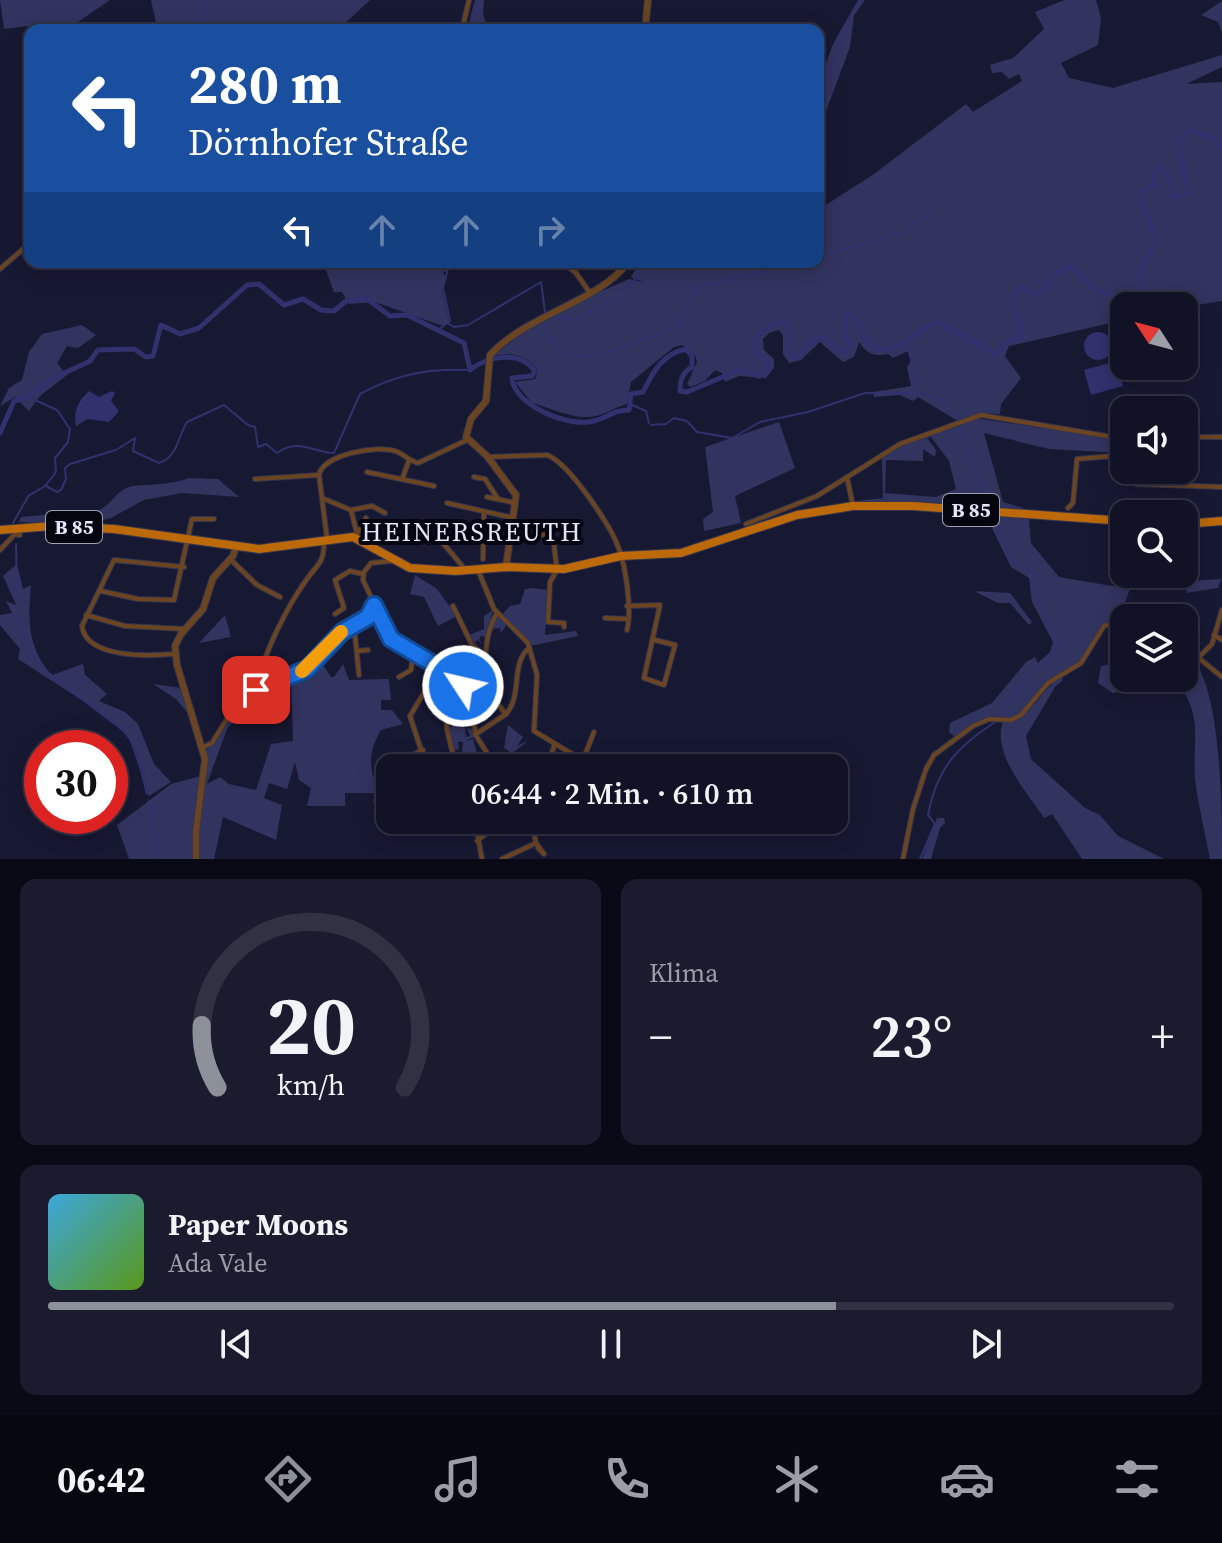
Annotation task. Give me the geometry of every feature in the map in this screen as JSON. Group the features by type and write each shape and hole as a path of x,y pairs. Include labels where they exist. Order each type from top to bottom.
{"main road":[{"name":"B 85","path":"0,530 72,527 148,533 189,541 266,549 359,535 395,560 417,570 464,571 506,567 557,570 621,556 706,548 797,515 853,506 913,506 1110,520"},
{"path":"1198,523 1222,521"}],"street":[{"path":"463,24 469,0"},
{"path":"646,24 648,0"},
{"path":"0,269 24,248"},
{"path":"570,268 590,293"},
{"path":"467,440 471,419 486,401 490,361 542,316 590,293 621,268"},
{"path":"746,524 800,504 896,446 968,418 987,415 1110,438"},
{"path":"1198,437 1222,437"},
{"path":"467,440 488,457 511,485 517,503 506,567"},
{"path":"259,688 268,646 306,579 321,564 326,538 319,475 324,464 339,455 389,450 409,460 423,462 467,440"},
{"path":"488,457 533,455 555,458 605,523 621,556 627,630"},
{"path":"1068,508 1073,503 1077,459 1110,456"},
{"path":"402,478 409,460"},
{"path":"367,472 434,486"},
{"path":"255,479 319,475"},
{"path":"474,477 485,479 498,499"},
{"path":"847,477 853,506"},
{"path":"1136,484 1222,487"},
{"path":"487,497 517,503"},
{"path":"322,498 351,510 370,506 385,513"},
{"path":"447,503 514,518"},
{"path":"351,510 359,535"},
{"path":"483,559 484,512"},
{"path":"359,535 366,518"},
{"path":"101,591 138,599 174,600 184,567 192,519 214,519"},
{"path":"552,529 557,570 550,582 548,622 564,623 564,627"},
{"path":"540,535 553,535"},
{"path":"0,550 11,542"},
{"path":"442,542 464,571"},
{"path":"196,859 196,832 205,774 203,747 174,654 185,629 203,609 213,578 236,547"},
{"path":"363,574 379,550"},
{"path":"230,559 257,585 280,597"},
{"path":"174,654 98,647 82,632 86,615 115,560 184,567"},
{"path":"371,563 395,560"},
{"path":"478,570 497,613 525,638 529,648 537,675 532,725 537,734 572,754"},
{"path":"335,614 344,607 335,580 350,571 363,574"},
{"path":"363,574 391,639 438,669 444,681 447,729 453,754"},
{"path":"203,747 212,743 230,714 259,688 307,669 339,634 368,617 374,605"},
{"path":"627,606 660,605 655,640 644,678 664,685 675,645 655,640"},
{"path":"453,606 472,645 486,656"},
{"path":"1222,610 1215,632 1200,656 1222,677"},
{"path":"497,613 486,642 486,656 493,697 506,714"},
{"path":"86,615 125,626 185,629"},
{"path":"605,618 628,619"},
{"path":"903,859 913,809 934,755 973,726 1021,715 1048,683 1081,663 1104,626 1110,623"},
{"path":"354,625 359,675"},
{"path":"1215,632 1222,629"},
{"path":"1215,632 1222,640"},
{"path":"475,734 506,714 515,702 520,660 529,648"},
{"path":"357,651 368,650"},
{"path":"399,677 411,670 413,654"},
{"path":"424,754 410,716 438,669"},
{"path":"444,681 466,688 475,734 487,753"},
{"path":"586,754 594,732"},
{"path":"551,754 555,744"},
{"path":"414,754 423,750"},
{"path":"476,834 482,859"},
{"path":"477,841 486,834"},
{"path":"502,859 537,845 534,834"}],"shaded area":[{"path":"0,0 110,0 75,24 24,24 4,29"},
{"path":"151,0 370,0 344,24 156,23"},
{"path":"475,0 484,0 486,24 469,24"},
{"path":"858,0 865,0 854,15 850,47 824,117 824,70 833,44"},
{"path":"1064,0 1096,0 1101,18 1098,45 1061,63 1069,78 1113,88 1222,55 1222,67 1186,84 1222,82 1222,301 1198,305 1198,292 1110,292 1110,323 1009,346 1005,356 1021,378 1001,404 1000,414 980,413 958,421 918,397 913,401 900,395 874,397 873,392 911,386 907,367 912,359 908,351 893,358 888,354 870,353 859,342 854,357 843,362 820,342 801,360 789,363 783,354 783,336 779,330 763,339 764,350 774,359 774,368 766,378 739,376 725,382 722,373 715,370 705,381 690,387 687,384 697,362 695,355 682,345 674,347 631,382 627,404 588,417 532,403 515,382 535,379 538,371 534,366 518,356 505,354 492,357 541,318 629,279 643,282 631,277 636,268 824,268 824,206 874,174 966,104 973,112 1022,81 1019,74 1009,79 1002,72 992,73 990,65 1013,58 1044,29 1035,12"},
{"path":"1222,1 1222,33 1218,22 1201,15"},
{"path":"325,268 447,268 443,272 447,278 442,289 449,322 443,326 375,302 349,304 342,292 334,292"},
{"path":"82,325 96,335 78,348 67,346 57,363 67,375 40,396 29,411 15,397 0,406 9,388 22,380 29,352 42,334"},
{"path":"1098,332 1108,336 1108,356 1098,360 1088,356 1084,346 1088,336"},
{"path":"1110,363 1110,380 1122,380 1123,386 1091,395 1084,370"},
{"path":"89,391 99,397 112,391 115,393 111,401 119,411 109,422 88,419 76,426 78,406"},
{"path":"974,418 1110,438 1110,452 1049,449 984,433 1003,502 1023,508 1023,511 856,501 883,498 882,457 898,447","holes":["931,437 949,461 956,489 936,497 885,493 886,460 923,461 923,449 935,457 936,450 927,438"]},
{"path":"779,422 795,468 735,496 741,523 704,531 703,519 713,512 705,447"},
{"path":"189,478 218,479 239,497 182,493 144,500 111,518 84,525 19,522 21,517 99,510 127,488"},
{"path":"969,512 1022,515 1022,519 1029,519 1031,543 1059,577 1130,589 1124,604 1110,604 1110,620 1080,662 1047,682 1020,714 1011,718 990,716 955,737 949,732 950,723 992,703 1026,662 1035,657 1038,663 1050,652 1053,642 1032,602 1029,578 1011,567 989,522 969,515"},
{"path":"17,564 23,589 31,585 31,633 38,654 52,675 83,664 85,675 107,694 99,701 125,712 138,724 154,764 171,782 149,796 128,730 122,730 94,708 18,659 20,649 0,625 0,615 12,613 6,601 16,605 19,611 3,576"},
{"path":"415,575 436,588 457,616 438,626 424,597 410,594"},
{"path":"1221,579 1218,588 1186,593 1187,588 1198,588 1198,580"},
{"path":"525,589 548,590 545,635 576,631 578,636 530,646 501,618 507,624 501,633 500,628 492,629 497,615 500,617 510,606 520,604"},
{"path":"974,591 1010,593 1032,622 1029,625 1010,603 998,603"},
{"path":"493,610 486,637 479,639 483,646 480,650 469,635 484,629 484,616"},
{"path":"225,615 231,637 199,643"},
{"path":"319,659 331,677 343,664 349,680 389,679 391,700 381,700 381,710 392,710 403,724 381,730 373,746 372,769 376,793 345,793 345,806 307,806 311,788 299,780 295,762 287,789 269,783 264,798 282,805 276,840 223,817 214,859 198,859 205,752 230,716 257,692 227,729 207,784 220,777 229,784 256,790 271,744 293,741 291,680"},
{"path":"1110,664 1110,691 1098,683 1101,666"},
{"path":"1198,666 1213,713 1217,744 1222,859 1210,859 1195,778 1194,718 1184,692 1198,692"},
{"path":"1062,676 1063,680 1055,687 1026,736 1031,759 1085,808 1100,815 1118,836 1164,859 1082,859 1052,814 1044,818 1013,773 1002,747 1003,722 1029,710"},
{"path":"153,684 182,688 193,720 176,699"},
{"path":"457,686 460,700 468,701 469,709 466,705 462,710 467,712 465,716 470,715 472,727 467,718 462,719 460,727 465,728 466,737 470,736 467,728 473,729 474,737 465,741 473,739 477,754 462,754 463,742 458,742 459,749 453,751 448,729 456,723 455,717 447,715 448,708 450,713 459,714 458,706 449,705 456,702 449,700"},
{"path":"508,725 523,737 517,746 529,740 511,754 504,748"},
{"path":"201,776 194,859 129,859 120,834 128,834 128,817 171,784"},
{"path":"937,818 944,818 945,823 940,828 931,859 922,859"}],"waterway":[{"path":"199,24 205,0"},
{"path":"476,24 474,19 480,0"},
{"path":"824,90 844,29 862,0"},
{"path":"0,433 14,401 28,397 52,379 90,361 98,350 134,349 146,357 153,356 161,325 180,334 199,328 247,285 259,284 284,305 303,299 321,310 334,311 346,301 366,298 390,316 407,315 464,343 470,370 486,361 504,357 521,360 535,371 532,376 512,378 522,398 545,413 571,421 594,421 629,410 631,394 643,392 664,360 686,349 692,356 692,367 682,377 680,391 687,392 739,370 759,376 769,369 768,362 756,354 755,337 775,323 785,323 790,329 787,351 797,358 813,340 822,337 837,350 845,351 851,346 844,332 845,318 849,313 855,318 866,340 883,350 902,344 937,322 996,354 1008,341 1021,337 1013,307 1019,287 1036,294 1046,290 1052,277 1062,270 1072,267 1096,291 1143,302 1145,293 1139,273 1157,240 1140,200 1141,191 1154,185 1155,171 1159,166 1169,177 1173,198 1189,194 1178,144 1189,129 1215,139 1222,150"},
{"path":"824,255 905,232 935,210"},
{"path":"438,330 450,321 443,287 448,268"},
{"path":"550,317 576,320 622,294 644,268"},
{"path":"544,322 543,330 559,350 570,355 600,353 676,328 697,288 778,268"},
{"path":"449,324 454,327 468,325 541,282 545,312"},
{"path":"904,341 911,359 914,391"},
{"path":"46,486 57,492 61,490 66,479 65,468 70,464 116,450 135,438 133,451 159,463 174,451 187,422 224,405 248,425 255,427 258,447 266,444 277,453 299,446 334,453 360,394 414,374 470,370"},
{"path":"651,425 666,424 674,418 687,421 697,432 732,438 760,422 808,412 865,393 922,393 944,401 959,416 975,473 989,499"},
{"path":"28,397 57,410 70,429 68,442 55,458 56,472 46,485"},
{"path":"632,405 646,411 649,423"},
{"path":"30,495 45,486"},
{"path":"13,523 29,495"},
{"path":"993,519 1012,559 1027,568 1040,598"},
{"path":"16,544 17,601"},
{"path":"998,717 1030,672 1049,660 1058,644 1039,601"},
{"path":"18,612 29,647 47,672 127,735 137,755 147,794"},
{"path":"920,859 935,824 928,815 943,772 959,750 995,722"},
{"path":"149,801 157,859"}],"slow traffic":[{"path":"302,671 315,662 341,632"}],"district":[{"name":"HEINERSREUTH","path":"472,532"}],"route":[{"path":"256,690 307,669 342,632 368,617 374,605 385,630 396,644 435,665 445,681 463,686"}]}
